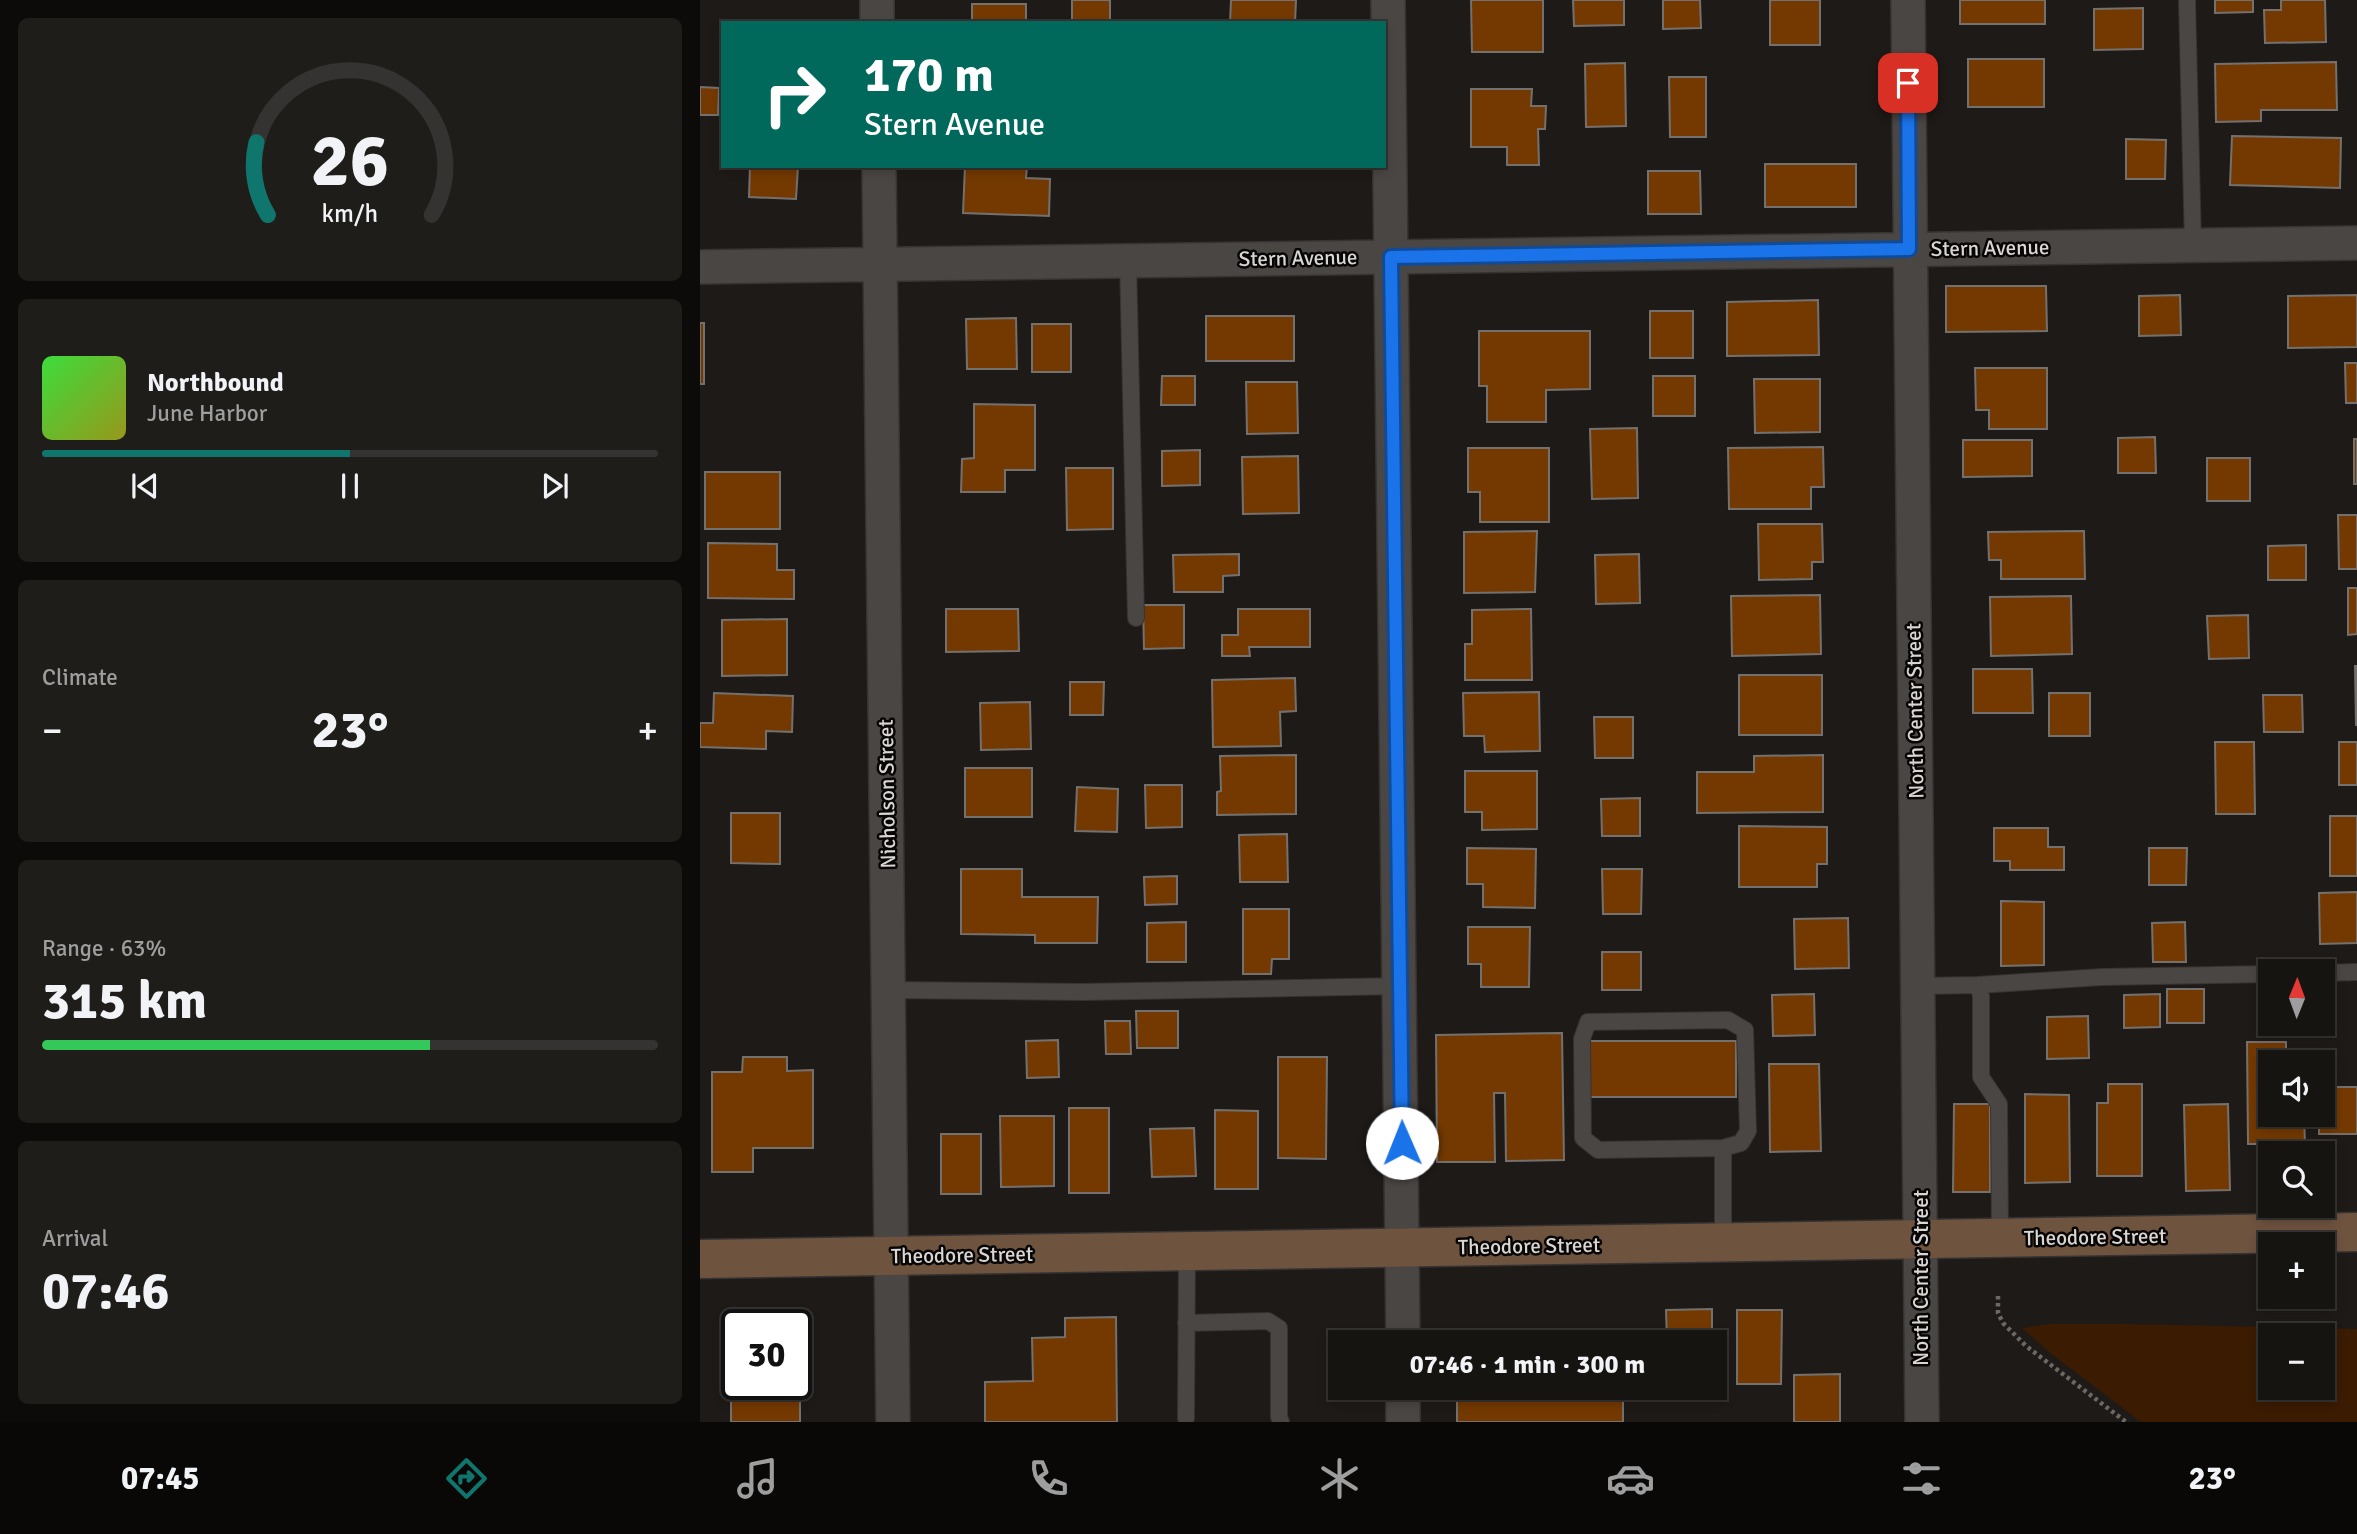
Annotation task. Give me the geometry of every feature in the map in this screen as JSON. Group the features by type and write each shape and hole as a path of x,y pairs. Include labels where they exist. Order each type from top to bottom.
{"main road":[{"name":"Theodore Street","path":"700,1259 2357,1233"}],"street":[{"path":"877,0 877,21"},
{"path":"1388,0 1403,1330"},
{"name":"North Center Street","path":"1908,0 1922,1422"},
{"name":"Nicholson Street","path":"879,168 893,1422"},
{"name":"Stern Avenue","path":"700,267 2357,243"},
{"path":"1403,1400 1403,1422"}],"lane":[{"path":"2188,0 2193,245"},
{"path":"1128,260 1136,618"},
{"path":"2335,973 2357,972"},
{"path":"1918,986 2102,977 2258,974"},
{"path":"1978,985 1981,996 1982,1077 1999,1104 2000,1238"},
{"path":"889,990 1082,992 1400,986"},
{"path":"1728,1020 1745,1030 1748,1131 1741,1143 1723,1148 1598,1150 1583,1138 1582,1039 1588,1022 1728,1020"},
{"path":"1723,1148 1723,1243"},
{"path":"1186,1418 1187,1251"},
{"path":"1186,1322 1268,1321 1279,1328 1281,1422"}],"path":[{"path":"1998,1296 1998,1313 2003,1323 2026,1346 2126,1422"}],"shaded area":[{"path":"2050,1324 2258,1327 2258,1400 2335,1400 2335,1329 2357,1329 2357,1422 2141,1422 2022,1328"}],"building":[{"path":"1072,0 1110,0 1110,21 1072,21"},
{"path":"1231,0 1296,0 1295,21 1230,21"},
{"path":"1471,0 1543,0 1543,52 1472,52"},
{"path":"1573,0 1624,0 1624,25 1574,26"},
{"path":"1663,0 1700,0 1701,28 1663,29"},
{"path":"1770,0 1820,0 1820,45 1770,45"},
{"path":"1960,0 2045,0 2045,24 1960,24"},
{"path":"2215,0 2253,0 2253,12 2215,13"},
{"path":"2281,0 2325,0 2326,42 2265,43 2264,10 2281,10"},
{"path":"972,4 1026,4 1026,21 972,21"},
{"path":"2143,8 2143,49 2094,50 2094,9"},
{"path":"1968,59 2044,59 2044,107 1968,107"},
{"path":"2336,62 2337,110 2261,110 2261,121 2216,122 2215,64"},
{"path":"1625,63 1626,126 1586,127 1585,64"},
{"path":"1669,77 1706,77 1706,137 1670,137"},
{"path":"700,87 719,88 718,115 700,115"},
{"path":"1471,89 1532,89 1531,106 1546,106 1545,129 1538,129 1539,165 1507,165 1507,147 1471,147"},
{"path":"2232,136 2341,138 2340,188 2230,185"},
{"path":"2126,139 2166,140 2165,179 2126,179"},
{"path":"1765,164 1856,164 1856,207 1765,207"},
{"path":"750,168 798,168 796,199 749,197"},
{"path":"965,168 1027,168 1026,178 1050,179 1049,216 963,213"},
{"path":"1648,171 1700,171 1701,214 1648,214"},
{"path":"1946,286 2046,286 2047,331 1946,332"},
{"path":"2180,295 2181,335 2139,336 2139,296"},
{"path":"2357,295 2357,347 2288,348 2288,296"},
{"path":"1818,300 1819,355 1727,356 1727,302"},
{"path":"1650,311 1693,311 1693,358 1650,358"},
{"path":"1206,316 1294,316 1294,361 1206,361"},
{"path":"1016,318 1017,369 967,369 966,319"},
{"path":"700,323 704,323 704,384 700,384"},
{"path":"1032,324 1071,324 1071,372 1032,372"},
{"path":"1479,331 1590,331 1590,389 1546,390 1546,422 1487,422 1487,386 1479,386"},
{"path":"2345,363 2357,363 2357,403 2346,403"},
{"path":"1975,368 2047,368 2047,429 1989,429 1989,410 1976,410"},
{"path":"1162,376 1195,376 1195,405 1161,405"},
{"path":"1653,376 1695,376 1695,416 1653,416"},
{"path":"1754,379 1820,379 1820,432 1755,433"},
{"path":"1246,382 1297,382 1298,433 1247,434"},
{"path":"974,404 1035,405 1035,470 1005,470 1005,492 961,492 962,459 974,458"},
{"path":"1637,428 1638,498 1592,499 1590,429"},
{"path":"2155,437 2156,473 2118,473 2118,438"},
{"path":"2354,439 2357,439 2357,484 2354,484"},
{"path":"1963,440 2032,440 2032,476 1963,477"},
{"path":"1823,447 1824,487 1811,487 1811,509 1729,509 1728,448"},
{"path":"1468,448 1549,448 1549,522 1480,522 1480,492 1468,492"},
{"path":"1200,450 1200,485 1162,486 1162,451"},
{"path":"1298,456 1299,513 1243,514 1242,457"},
{"path":"2207,458 2250,458 2250,501 2207,501"},
{"path":"1066,468 1113,468 1113,529 1067,530"},
{"path":"705,472 780,472 780,529 705,529"},
{"path":"2338,515 2357,515 2357,569 2339,569"},
{"path":"1758,524 1822,524 1823,562 1812,562 1812,579 1759,580"},
{"path":"1537,531 1535,592 1464,593 1464,532"},
{"path":"2084,531 2085,579 2001,579 2001,560 1989,560 1988,532"},
{"path":"708,543 777,544 777,570 794,570 794,599 708,598"},
{"path":"2306,545 2306,580 2268,580 2268,546"},
{"path":"1239,554 1239,575 1223,576 1223,592 1174,592 1173,555"},
{"path":"1639,554 1640,603 1596,604 1595,555"},
{"path":"2348,588 2357,588 2357,634 2348,635"},
{"path":"1820,595 1821,654 1732,656 1731,596"},
{"path":"2071,596 2072,654 1991,656 1990,597"},
{"path":"1143,605 1184,605 1184,648 1144,649"},
{"path":"946,609 1018,609 1019,651 946,652"},
{"path":"1238,609 1310,609 1310,647 1249,647 1250,656 1222,656 1222,635 1238,635"},
{"path":"1531,609 1532,680 1465,680 1465,644 1472,644 1472,610"},
{"path":"2248,615 2249,658 2209,659 2207,616"},
{"path":"787,619 787,675 722,676 722,620"},
{"path":"2357,666 2357,725 2356,725"},
{"path":"1973,669 2032,669 2033,713 1973,713"},
{"path":"1739,675 1822,675 1822,735 1739,735"},
{"path":"1295,678 1296,711 1280,712 1281,746 1213,747 1212,680"},
{"path":"1070,682 1104,682 1103,715 1070,715"},
{"path":"1539,692 1540,751 1485,752 1484,736 1464,736 1463,693"},
{"path":"714,693 793,696 792,732 766,731 766,749 700,747 700,723 713,723"},
{"path":"2049,693 2090,693 2090,736 2049,736"},
{"path":"2263,695 2302,695 2303,732 2264,732"},
{"path":"1030,702 1031,749 981,750 980,703"},
{"path":"1594,717 1633,717 1633,758 1595,758"},
{"path":"2215,742 2254,742 2255,814 2216,814"},
{"path":"2339,742 2357,742 2357,785 2339,785"},
{"path":"1296,755 1296,814 1217,815 1217,792 1221,791 1220,756"},
{"path":"1823,755 1823,812 1697,813 1697,772 1754,772 1754,756"},
{"path":"965,768 1032,768 1032,817 965,817"},
{"path":"1465,771 1537,771 1537,829 1482,830 1482,812 1465,812"},
{"path":"1145,785 1182,785 1182,827 1146,828"},
{"path":"1077,787 1118,789 1117,832 1075,831"},
{"path":"1640,798 1640,836 1602,836 1601,799"},
{"path":"731,813 780,813 780,864 731,863"},
{"path":"2330,816 2357,816 2357,876 2330,876"},
{"path":"1739,826 1827,827 1827,864 1817,864 1817,887 1739,887"},
{"path":"1994,828 2048,828 2048,847 2064,847 2064,870 2010,870 2010,861 1994,861"},
{"path":"1287,834 1288,882 1240,882 1239,835"},
{"path":"1467,848 1536,849 1535,908 1483,907 1483,884 1467,884"},
{"path":"2149,848 2187,848 2186,885 2149,885"},
{"path":"961,869 1022,869 1022,897 1098,897 1097,943 1035,943 1035,935 961,934"},
{"path":"1602,869 1642,869 1641,914 1603,914"},
{"path":"1177,876 1177,904 1145,905 1144,877"},
{"path":"2357,892 2357,943 2320,944 2319,893"},
{"path":"2001,901 2044,902 2044,965 2001,966"},
{"path":"1243,909 1289,909 1289,959 1272,959 1271,974 1243,974"},
{"path":"1848,918 1849,968 1795,969 1794,919"},
{"path":"1186,922 1186,962 1147,962 1147,923"},
{"path":"2185,922 2186,962 2153,962 2152,923"},
{"path":"1468,927 1530,927 1529,987 1481,987 1481,964 1468,964"},
{"path":"1602,952 1641,952 1641,990 1602,990"},
{"path":"2167,989 2204,989 2204,1023 2167,1023"},
{"path":"1814,994 1815,1035 1773,1036 1772,995"},
{"path":"2160,994 2160,1027 2124,1028 2124,995"},
{"path":"1136,1011 1178,1011 1178,1048 1137,1048"},
{"path":"2088,1016 2089,1058 2047,1059 2047,1017"},
{"path":"1105,1021 1130,1021 1131,1054 1106,1054"},
{"path":"1562,1033 1564,1160 1506,1161 1505,1093 1494,1093 1495,1162 1437,1162 1436,1035"},
{"path":"1058,1040 1059,1077 1027,1078 1026,1041"},
{"path":"1590,1041 1736,1041 1736,1097 1590,1097"},
{"path":"2247,1042 2286,1042 2286,1050 2258,1050 2258,1127 2304,1127 2305,1141 2258,1141 2258,1144 2248,1144"},
{"path":"743,1057 787,1057 787,1071 813,1070 813,1148 753,1148 753,1172 712,1172 712,1072 742,1072"},
{"path":"1278,1057 1327,1057 1326,1159 1278,1158"},
{"path":"1769,1064 1819,1064 1821,1151 1770,1152"},
{"path":"2108,1084 2142,1084 2142,1176 2097,1176 2097,1103 2108,1103"},
{"path":"2335,1087 2357,1087 2357,1134 2319,1134 2319,1127 2335,1127"},
{"path":"2025,1094 2069,1095 2070,1182 2025,1183"},
{"path":"1954,1104 1990,1104 1990,1192 1953,1192"},
{"path":"2228,1104 2230,1190 2186,1191 2184,1105"},
{"path":"1069,1108 1109,1108 1109,1193 1069,1193"},
{"path":"1215,1110 1258,1111 1258,1189 1215,1189"},
{"path":"1000,1116 1054,1116 1054,1186 1001,1187"},
{"path":"1194,1128 1196,1176 1152,1177 1150,1129"},
{"path":"941,1134 981,1134 981,1194 941,1194"},
{"path":"1712,1309 1712,1330 1667,1330 1666,1310"},
{"path":"1737,1310 1782,1310 1781,1384 1737,1384"},
{"path":"1116,1317 1117,1422 985,1422 985,1382 1033,1381 1032,1338 1065,1337 1065,1318"},
{"path":"1840,1374 1840,1422 1794,1422 1794,1375"},
{"path":"731,1400 800,1400 800,1422 731,1422"},
{"path":"1457,1400 1623,1400 1623,1422 1457,1422"}],"route":[{"path":"1402,1143 1391,257 1909,249 1908,83"}]}
